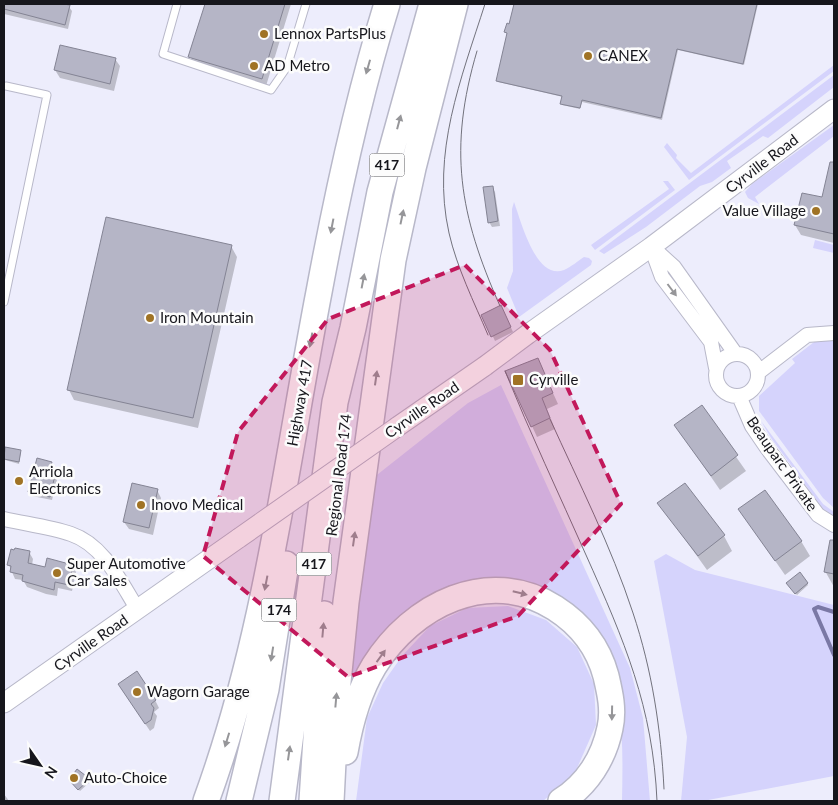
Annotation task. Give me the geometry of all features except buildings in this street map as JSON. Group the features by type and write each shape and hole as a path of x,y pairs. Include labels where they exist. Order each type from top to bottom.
{"highway":[{"name":"Highway 417","path":"206,801 236,710 255,637 336,203 364,82 387,4"},
{"name":"417","path":"282,801 335,402 353,328 380,192 432,4"},
{"path":"331,801 336,702 346,602 393,260 413,168 455,4"},
{"name":"Regional Road 174","path":"312,801 322,640 353,328"},
{"name":"174","path":"238,801 266,690 279,614 290,534 298,414"},
{"path":"337,801 346,743 356,710 367,680 382,654 403,630 428,610 468,593 495,590 507,590 532,596 568,617 591,642 605,671 612,708 608,740 601,756 583,783 561,801"}],"main road":[{"name":"Cyrville Road","path":"4,702 485,366 651,247 834,109"}],"street":[{"path":"651,247 674,267 735,353"},
{"path":"651,247 662,277 711,342 716,368 715,376 723,391 739,396 754,389 758,381 759,372 751,358 735,353 727,355 716,368"},
{"path":"759,372 807,335 834,333"},
{"name":"Beauparc Private","path":"739,396 752,426 767,448 818,515 834,525"},
{"path":"4,519 71,534 83,540 101,555 138,610"}],"lane":[{"path":"177,4 163,54 271,90 287,66 306,4"},
{"path":"4,302 47,95 6,86"}],"highlighted area":[{"path":"465,265 550,350 621,504 518,616 348,677 203,556 238,432 328,319"}],"shaded area":[{"path":"834,65 834,71 689,180 664,147 667,143 677,155 676,158 691,173"},
{"path":"834,75 834,87 768,138 763,136 727,161 731,168 712,182 700,186 646,227 604,254 599,251"},
{"path":"834,125 834,136 755,197 759,204 748,198 745,192 752,184"},
{"path":"663,181 668,181 675,190 595,250 591,245 669,189"},
{"path":"514,202 531,247 545,267 554,271 564,270 584,257 592,261 591,265 519,317 507,288 513,271 512,209"},
{"path":"815,240 834,245 834,253 813,248"},
{"path":"834,338 834,508 823,498 759,411 759,396 795,363 792,359 818,339"},
{"path":"501,385 630,668 643,718 650,801 622,801 622,745 619,707 616,688 605,652 487,581 366,667 349,688 373,478 468,403"},
{"path":"761,421 823,504 834,512 834,516 823,509 771,438"},
{"path":"666,554 695,570 834,605 834,776 703,801 681,801 687,737 654,561"},
{"path":"508,606 546,620 577,647 594,684 596,725 574,775 543,801 356,801 367,718 383,683 402,656 430,626 467,608"}],"waterway":[{"path":"834,612 818,607 814,609 834,655"}],"tram line":[{"path":"485,4 458,88 451,117 446,145 444,203 456,259 488,335"},
{"path":"477,51 468,86 463,119 462,181 475,241 500,306"},
{"path":"505,371 624,645 643,704 650,735 657,801"},
{"path":"550,419 605,539 640,634 650,678 661,744 664,789"}],"place":[{"name":"Lennox PartsPlus","path":"264,34"},
{"name":"CANEX","path":"588,56"},
{"name":"AD Metro","path":"254,66"},
{"name":"Value Village","path":"816,211"},
{"name":"Iron Mountain","path":"150,318"},
{"name":"Cyrville","path":"518,380"},
{"name":"Arriola Electronics","path":"19,481"},
{"name":"Inovo Medical","path":"141,505"},
{"name":"Super Automotive Car Sales","path":"57,573"},
{"name":"Wagorn Garage","path":"137,692"},
{"name":"Auto-Choice","path":"74,778"}]}
